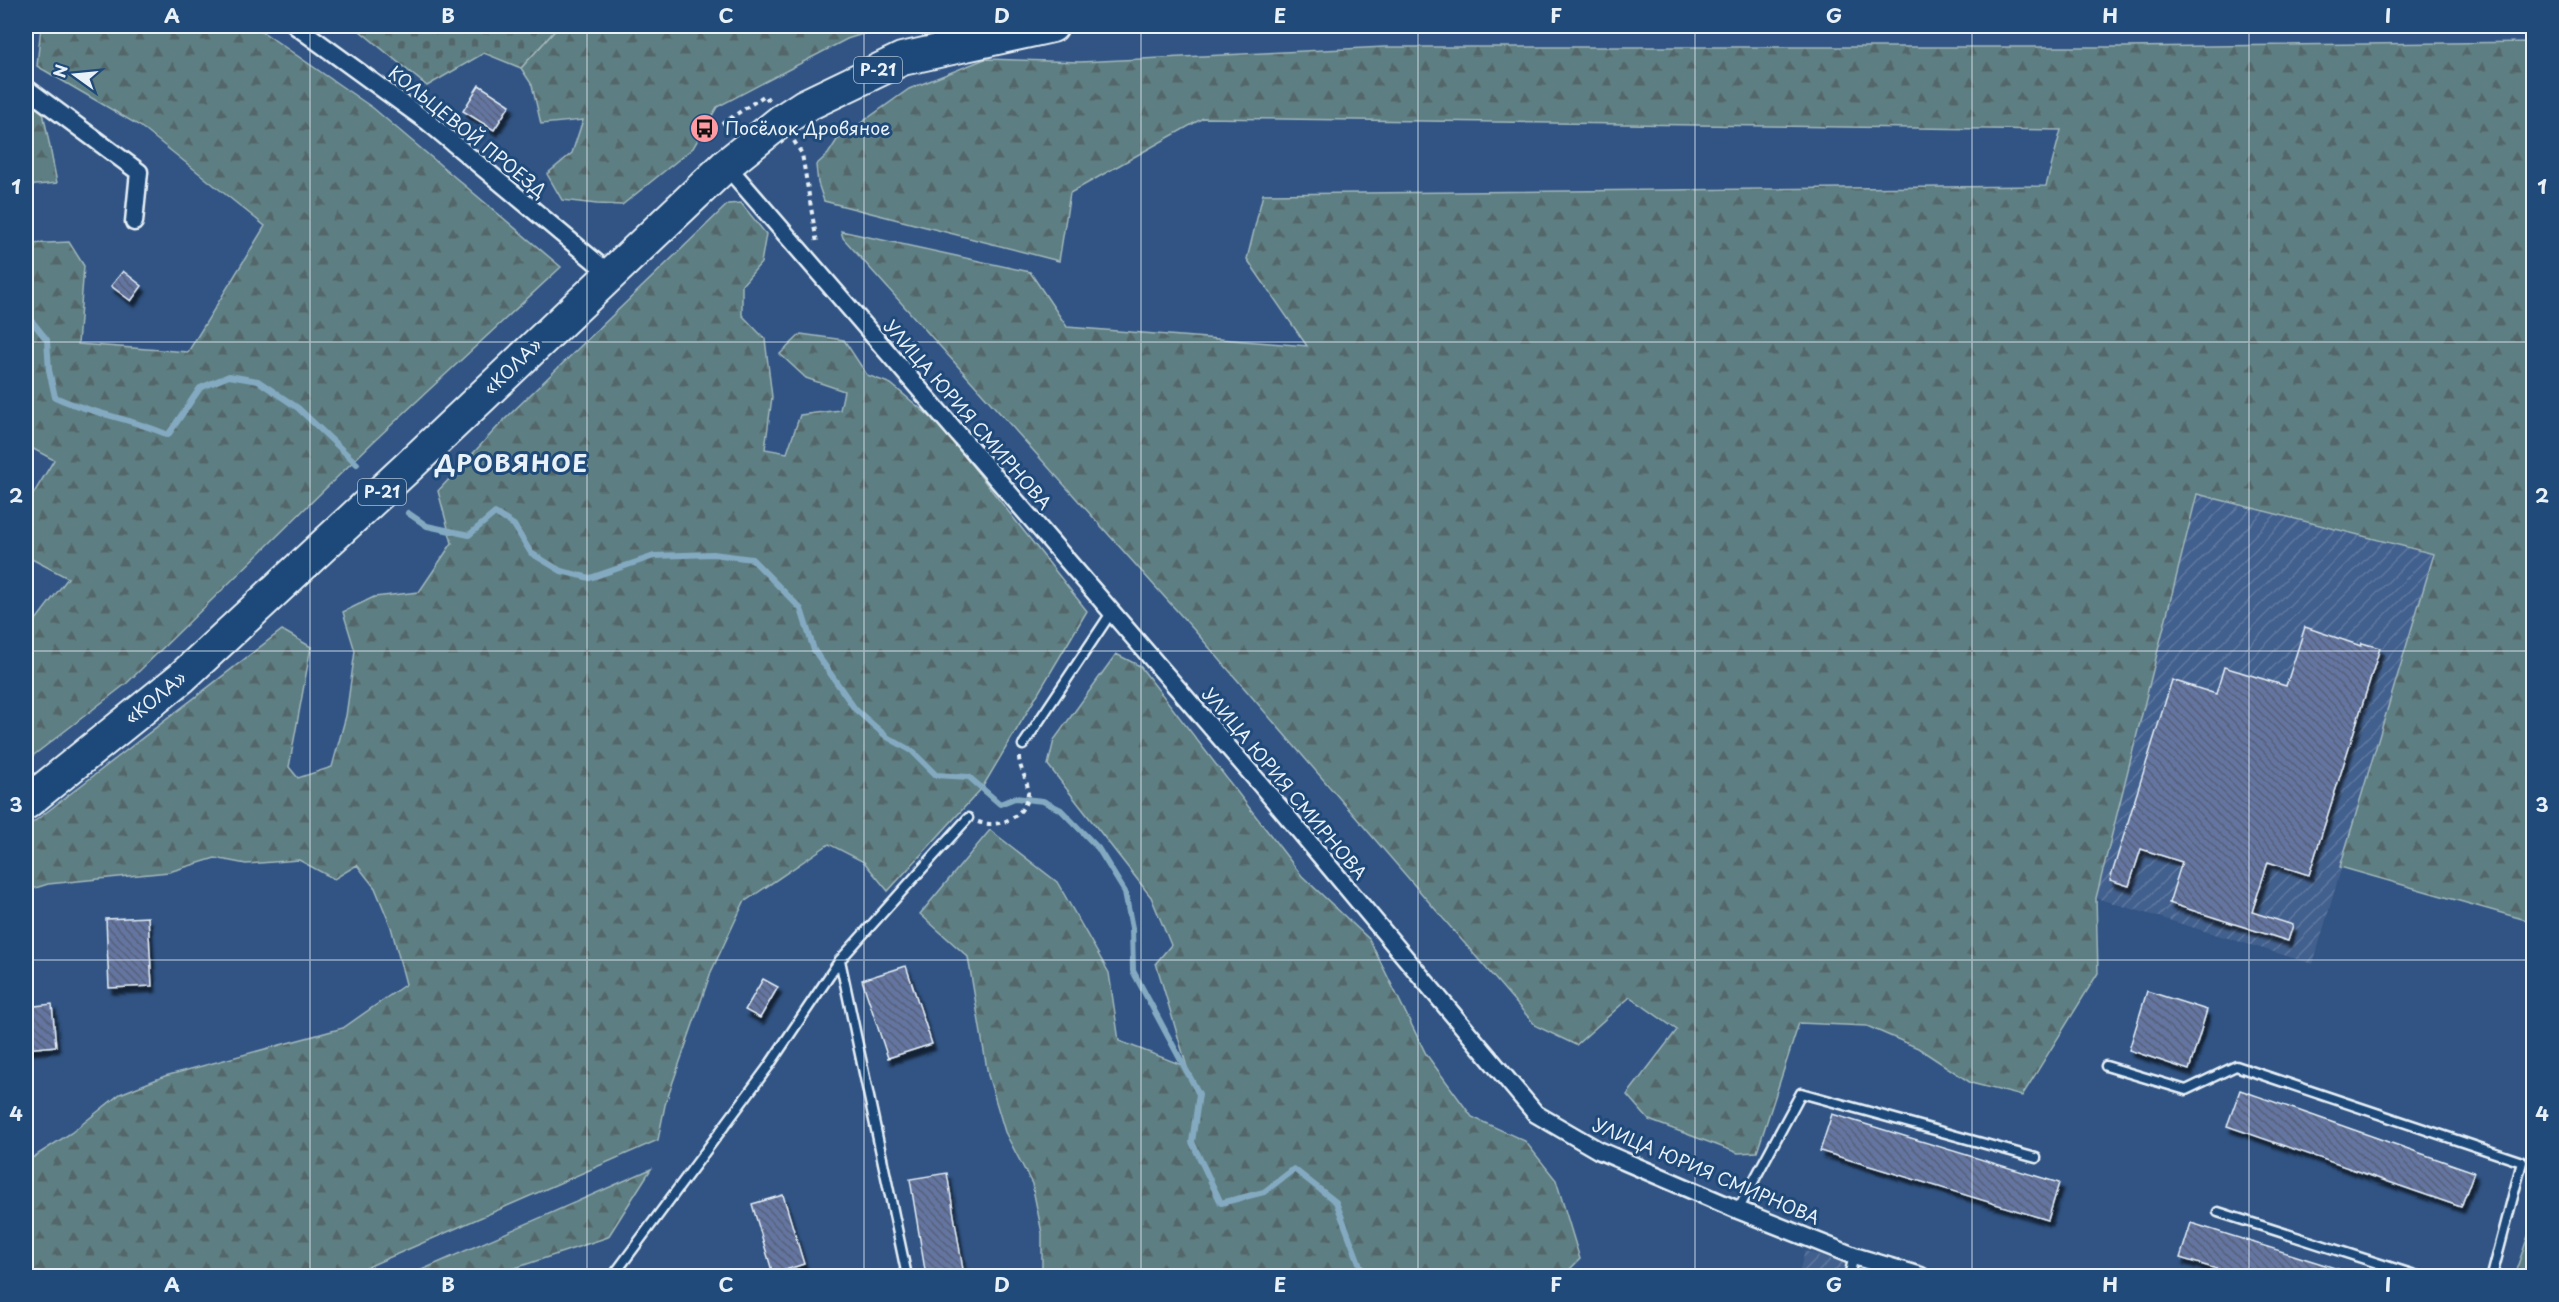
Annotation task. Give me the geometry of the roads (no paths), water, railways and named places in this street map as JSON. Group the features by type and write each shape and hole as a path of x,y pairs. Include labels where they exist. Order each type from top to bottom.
{"highway":[{"name":"«КОЛА»","path":"26,803 181,678 410,466 726,165 781,121 804,106 902,59 1052,26"}],"street":[{"name":"КОЛЬЦЕВОЙ ПРОЕЗД","path":"296,26 428,122 610,274"},
{"path":"26,88 139,172 134,222"},
{"name":"УЛИЦА ЮРИЯ СМИРНОВА","path":"726,165 1261,785 1536,1114 1598,1150 1738,1210 1854,1256 1921,1276"}],"lane":[{"path":"1023,745 1111,613"},
{"path":"613,1276 768,1067 840,960 968,818"},
{"path":"840,960 907,1276"},
{"path":"2106,1066 2186,1090 2235,1066 2522,1162 2492,1276"},
{"path":"1738,1210 1801,1094 2036,1158"},
{"path":"2218,1212 2418,1276"},
{"path":"1849,1276 1854,1256"}],"waterway":[{"path":"26,314 47,340 49,370 55,397 168,435 200,388 229,376 258,381 298,408 357,464"},
{"path":"408,513 427,526 469,535 495,513 514,525 531,553 561,571 590,578 654,556 713,554 752,559 801,609 814,650 855,709 887,737 912,751 936,775 969,777 1000,804 1015,798 1043,801 1061,810 1098,848 1125,892 1132,928 1133,971 1199,1094 1192,1142 1221,1203 1264,1192 1294,1169 1336,1202 1364,1276"}],"place":[{"name":"Посёлок Дровяное","path":"704,129"}],"district":[{"name":"ДРОВЯНОЕ","path":"512,464"}]}
